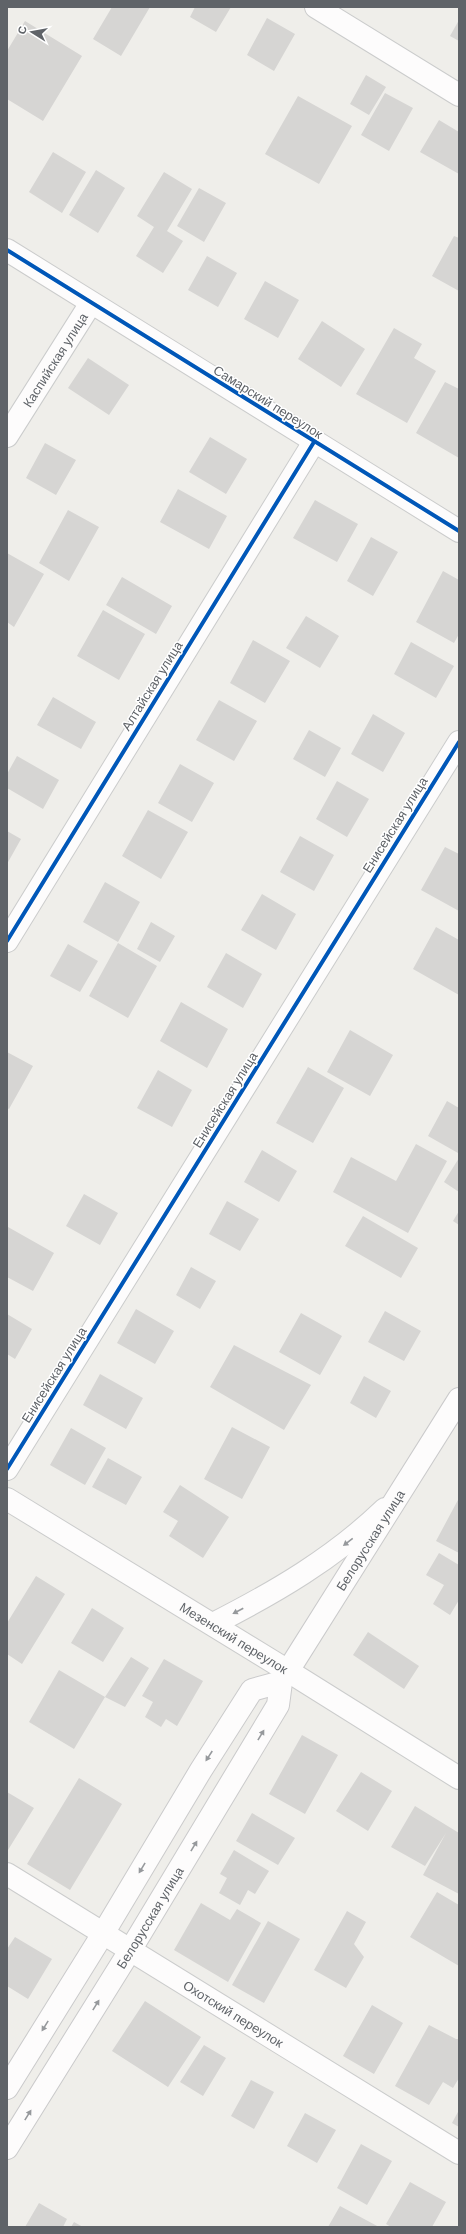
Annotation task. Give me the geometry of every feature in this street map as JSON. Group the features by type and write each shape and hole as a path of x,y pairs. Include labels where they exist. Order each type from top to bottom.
{"street":[{"path":"316,7 459,95"},
{"name":"Самарский переулок","path":"7,250 459,531"},
{"name":"Каспийская улица","path":"7,436 91,303"},
{"name":"Алтайская улица","path":"7,941 314,442"},
{"name":"Енисейская улица","path":"7,1469 459,742"},
{"name":"Белорусская улица","path":"7,2148 131,1949 278,1705 285,1676 459,1399"},
{"path":"213,1624 298,1578 360,1533 398,1497"},
{"name":"Мезенский переулок","path":"7,1499 213,1624 285,1676 459,1778"},
{"path":"7,2088 104,1932 201,1770 252,1690 285,1676"},
{"name":"Охотский переулок","path":"7,1874 104,1932 459,2153"}],"building":[{"path":"112,7 150,7 121,56 93,39"},
{"path":"195,7 231,7 216,32 190,17"},
{"path":"267,18 295,34 274,71 247,55"},
{"path":"459,20 459,41 450,36"},
{"path":"25,21 82,56 43,121 7,99 7,51"},
{"path":"366,75 386,87 369,115 350,104"},
{"path":"385,93 413,108 389,151 361,135"},
{"path":"298,96 352,126 319,184 265,154"},
{"path":"439,120 459,132 459,174 420,152"},
{"path":"53,152 86,172 62,213 29,192"},
{"path":"96,170 125,188 98,233 69,215"},
{"path":"164,172 192,189 167,231 183,241 163,273 136,256 154,227 137,216"},
{"path":"199,188 226,203 204,242 177,226"},
{"path":"454,236 459,238 459,291 432,276"},
{"path":"207,256 237,273 218,307 188,290"},
{"path":"265,281 299,300 278,338 244,319"},
{"path":"322,321 365,349 341,387 298,359"},
{"path":"394,328 422,344 414,358 436,371 407,423 356,394"},
{"path":"88,358 129,385 109,415 68,388"},
{"path":"445,382 459,389 459,458 416,433"},
{"path":"210,437 247,459 226,494 189,472"},
{"path":"45,443 76,460 56,495 26,478"},
{"path":"178,489 227,516 209,549 160,522"},
{"path":"315,500 358,524 337,562 293,538"},
{"path":"68,510 99,527 69,581 39,563"},
{"path":"371,537 398,552 373,596 347,581"},
{"path":"7,553 44,574 14,627 7,622"},
{"path":"443,571 459,580 459,634 454,643 416,622"},
{"path":"122,577 172,606 156,634 106,605"},
{"path":"103,610 145,634 119,680 77,656"},
{"path":"306,616 339,636 320,668 286,648"},
{"path":"253,640 290,661 265,703 230,683"},
{"path":"411,642 454,666 436,698 394,674"},
{"path":"53,697 96,722 81,749 37,725"},
{"path":"219,700 257,721 234,761 196,740"},
{"path":"373,714 405,733 383,772 351,754"},
{"path":"309,730 341,748 325,777 293,759"},
{"path":"17,756 59,780 43,809 7,788 7,774"},
{"path":"180,764 214,783 192,822 158,803"},
{"path":"337,781 369,799 347,837 316,819"},
{"path":"148,810 188,832 161,879 122,856"},
{"path":"7,831 21,839 7,864"},
{"path":"300,836 334,855 314,891 280,872"},
{"path":"445,847 459,854 459,911 421,890"},
{"path":"105,882 140,902 118,942 83,922"},
{"path":"262,894 296,914 276,950 241,930"},
{"path":"151,922 175,936 160,962 137,949"},
{"path":"436,927 459,940 459,995 413,969"},
{"path":"118,943 157,966 128,1018 89,996"},
{"path":"68,944 98,961 80,992 50,976"},
{"path":"226,953 262,974 243,1008 207,987"},
{"path":"181,1002 228,1029 207,1068 160,1041"},
{"path":"350,1030 393,1055 370,1096 327,1072"},
{"path":"7,1052 33,1066 9,1109 7,1108"},
{"path":"308,1067 344,1088 313,1143 276,1123"},
{"path":"158,1070 192,1090 172,1127 137,1108"},
{"path":"447,1101 459,1108 458,1153 428,1136"},
{"path":"416,1144 447,1161 408,1233 333,1192 351,1157 396,1181"},
{"path":"262,1150 297,1171 279,1202 244,1182"},
{"path":"459,1158 459,1192 444,1182"},
{"path":"84,1194 118,1213 100,1245 66,1226"},
{"path":"227,1201 259,1219 240,1251 209,1234"},
{"path":"459,1211 459,1225 453,1221"},
{"path":"363,1216 418,1248 401,1278 345,1246"},
{"path":"8,1227 54,1253 33,1291 7,1277"},
{"path":"191,1267 216,1281 200,1309 176,1295"},
{"path":"136,1309 174,1331 155,1364 117,1343"},
{"path":"385,1311 421,1331 404,1361 368,1342"},
{"path":"301,1313 342,1336 320,1375 279,1352"},
{"path":"7,1314 32,1329 15,1359 7,1354"},
{"path":"234,1345 311,1385 284,1430 210,1387"},
{"path":"100,1374 143,1398 126,1429 83,1405"},
{"path":"364,1376 391,1391 376,1418 350,1403"},
{"path":"232,1427 270,1447 242,1499 204,1479"},
{"path":"71,1428 106,1448 85,1485 50,1465"},
{"path":"108,1458 142,1477 126,1505 92,1487"},
{"path":"180,1485 229,1517 203,1558 169,1536 178,1521 163,1512"},
{"path":"459,1498 459,1553 436,1541"},
{"path":"439,1553 459,1565 459,1600 450,1615 433,1604 444,1585 426,1575"},
{"path":"36,1576 65,1594 22,1664 7,1654 7,1623"},
{"path":"92,1608 124,1628 103,1662 71,1643"},
{"path":"368,1632 419,1666 404,1689 353,1655"},
{"path":"131,1657 149,1668 125,1707 105,1697"},
{"path":"164,1659 203,1681 177,1726 166,1719 161,1727 145,1717 153,1702 142,1696"},
{"path":"59,1670 105,1697 74,1749 29,1722"},
{"path":"302,1735 338,1755 305,1814 269,1794"},
{"path":"361,1772 392,1791 368,1831 336,1811"},
{"path":"79,1778 122,1804 70,1890 27,1864"},
{"path":"7,1792 34,1808 8,1850 7,1849"},
{"path":"415,1806 459,1833 459,1894 423,1875 446,1833 425,1866 391,1847"},
{"path":"252,1813 295,1838 278,1865 236,1841"},
{"path":"234,1850 269,1871 255,1894 248,1890 240,1905 219,1893 227,1878 220,1874"},
{"path":"437,1892 459,1905 459,1966 410,1937"},
{"path":"201,1903 230,1920 237,1909 261,1923 228,1982 174,1950"},
{"path":"347,1911 366,1922 354,1944 364,1957 346,1988 314,1970"},
{"path":"268,1921 300,1939 264,2003 232,1985"},
{"path":"15,1937 52,1959 28,1999 7,1986 7,1949"},
{"path":"145,2001 201,2037 168,2087 112,2051"},
{"path":"372,2005 403,2023 374,2074 343,2056"},
{"path":"429,2025 456,2039 459,2039 459,2078 453,2088 443,2082 429,2105 395,2086"},
{"path":"204,2045 226,2058 203,2096 180,2082"},
{"path":"251,2080 274,2092 254,2129 231,2116"},
{"path":"459,2110 459,2127 452,2123"},
{"path":"305,2113 336,2130 317,2163 287,2146"},
{"path":"361,2144 392,2161 367,2205 337,2188"},
{"path":"410,2182 446,2202 432,2227 391,2227 386,2224"},
{"path":"39,2203 67,2219 63,2227 25,2227"},
{"path":"340,2206 379,2227 328,2227"},
{"path":"74,2222 83,2227 71,2227"}],"cycle path":[{"path":"7,250 459,531"},
{"path":"7,941 314,442"},
{"path":"7,1469 459,742"}]}
